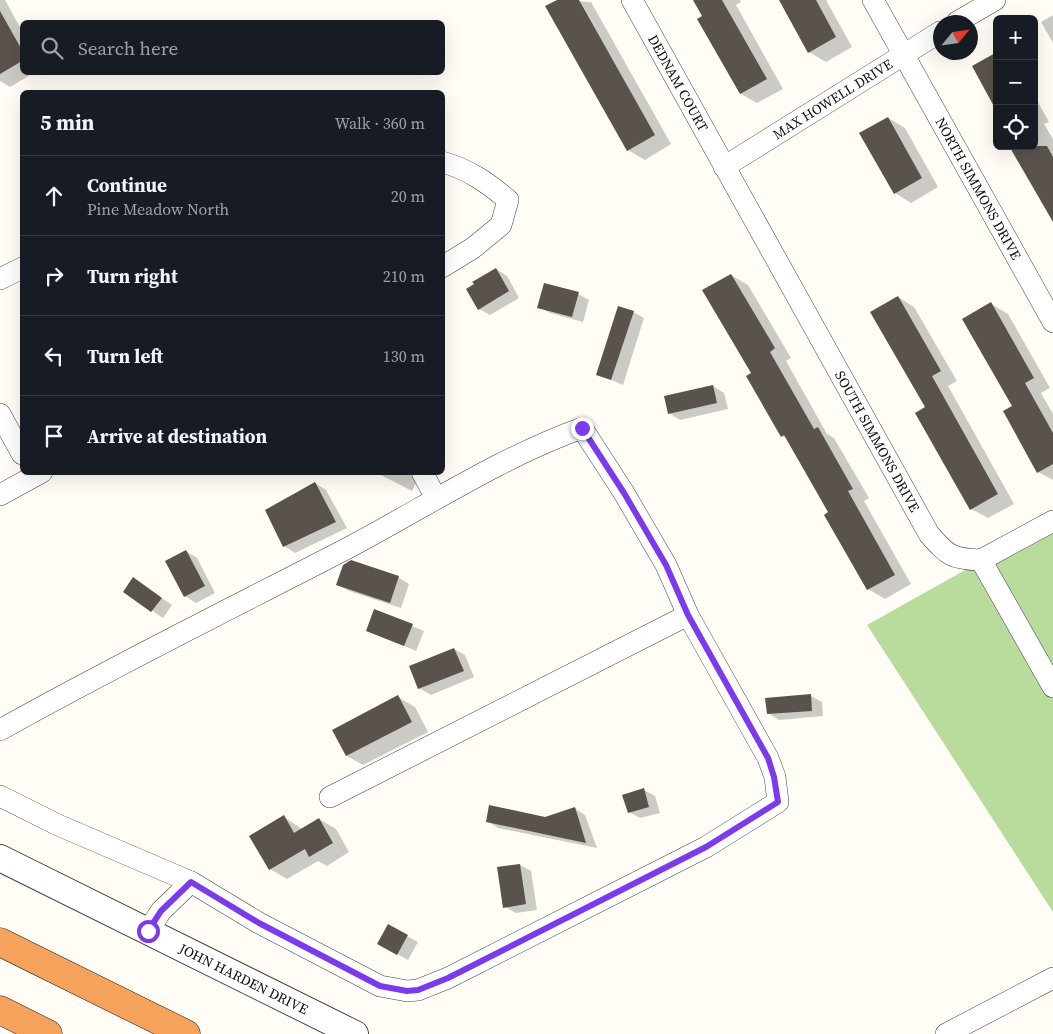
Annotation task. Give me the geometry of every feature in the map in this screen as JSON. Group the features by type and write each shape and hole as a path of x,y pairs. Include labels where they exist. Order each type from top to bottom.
{"highway":[{"path":"0,942 186,1034"},
{"path":"0,1010 48,1034"}],"street":[{"name":"DEDNAM COURT","path":"632,0 724,167"},
{"name":"NORTH SIMMONS DRIVE","path":"874,0 1053,322"},
{"path":"969,15 995,0"},
{"name":"MAX HOWELL DRIVE","path":"724,167 933,37"},
{"path":"445,163 459,167 480,179 508,200 501,225 474,248 445,265"},
{"name":"SOUTH SIMMONS DRIVE","path":"724,167 930,534 941,548 957,559 981,560"},
{"path":"0,279 20,269"},
{"path":"0,414 20,450"},
{"path":"0,730 96,676 346,549 436,498 556,437 582,428 624,493 661,557 688,615 768,758 774,777 778,802 706,847 448,978 418,990 407,991 380,986 259,923 191,882 58,825 0,796"},
{"path":"0,494 35,475"},
{"path":"424,475 436,498"},
{"path":"1053,521 981,560 1053,688"},
{"path":"330,797 688,615"},
{"name":"JOHN HARDEN DRIVE","path":"0,858 355,1034"},
{"path":"148,931 161,911 191,882"},
{"path":"946,1034 1053,978"}],"green space":[{"path":"1053,521 1053,912 867,625"}],"building":[{"path":"557,0 579,0 655,135 627,151 545,6"},
{"path":"693,0 722,0 767,79 740,94 697,19 702,16"},
{"path":"779,0 816,0 836,37 808,53"},
{"path":"0,11 20,46 20,62 0,74"},
{"path":"993,54 993,105 972,66"},
{"path":"888,117 922,178 894,194 859,133"},
{"path":"1038,146 1047,146 1053,157 1053,222 1011,150 1038,150"},
{"path":"496,268 509,291 478,310 466,289 474,284 472,282"},
{"path":"731,274 775,348 770,352 814,429 818,427 853,489 848,491 895,575 867,590 824,515 828,512 784,435 781,437 746,376 751,373 702,290"},
{"path":"544,283 579,292 572,317 537,308"},
{"path":"898,296 941,371 932,376 998,494 970,510 915,413 925,407 870,312"},
{"path":"991,302 1034,378 1025,383 1053,433 1053,464 1037,473 1003,411 1012,406 962,319"},
{"path":"618,306 634,311 611,380 596,375"},
{"path":"713,385 717,403 668,414 664,396"},
{"path":"315,482 336,522 283,547 265,510"},
{"path":"186,550 205,586 184,597 165,561"},
{"path":"351,560 399,576 390,603 336,585 343,565"},
{"path":"133,577 162,598 151,612 123,592"},
{"path":"374,609 413,624 404,646 366,631"},
{"path":"454,648 464,671 418,689 409,666"},
{"path":"811,694 812,711 767,714 765,698"},
{"path":"398,695 412,722 346,756 332,730"},
{"path":"644,788 649,807 628,813 622,795"},
{"path":"489,805 545,817 575,807 586,843 486,822"},
{"path":"284,815 294,833 319,818 333,843 309,857 305,849 269,870 249,836"},
{"path":"520,864 526,904 503,908 497,867"},
{"path":"388,924 408,935 397,955 377,944"}],"route":[{"path":"148,931 161,911 191,882 259,923 380,986 407,991 418,990 448,978 659,868 706,847 778,802 774,777 768,758 711,653 688,615 666,565 624,493 582,428"}]}
